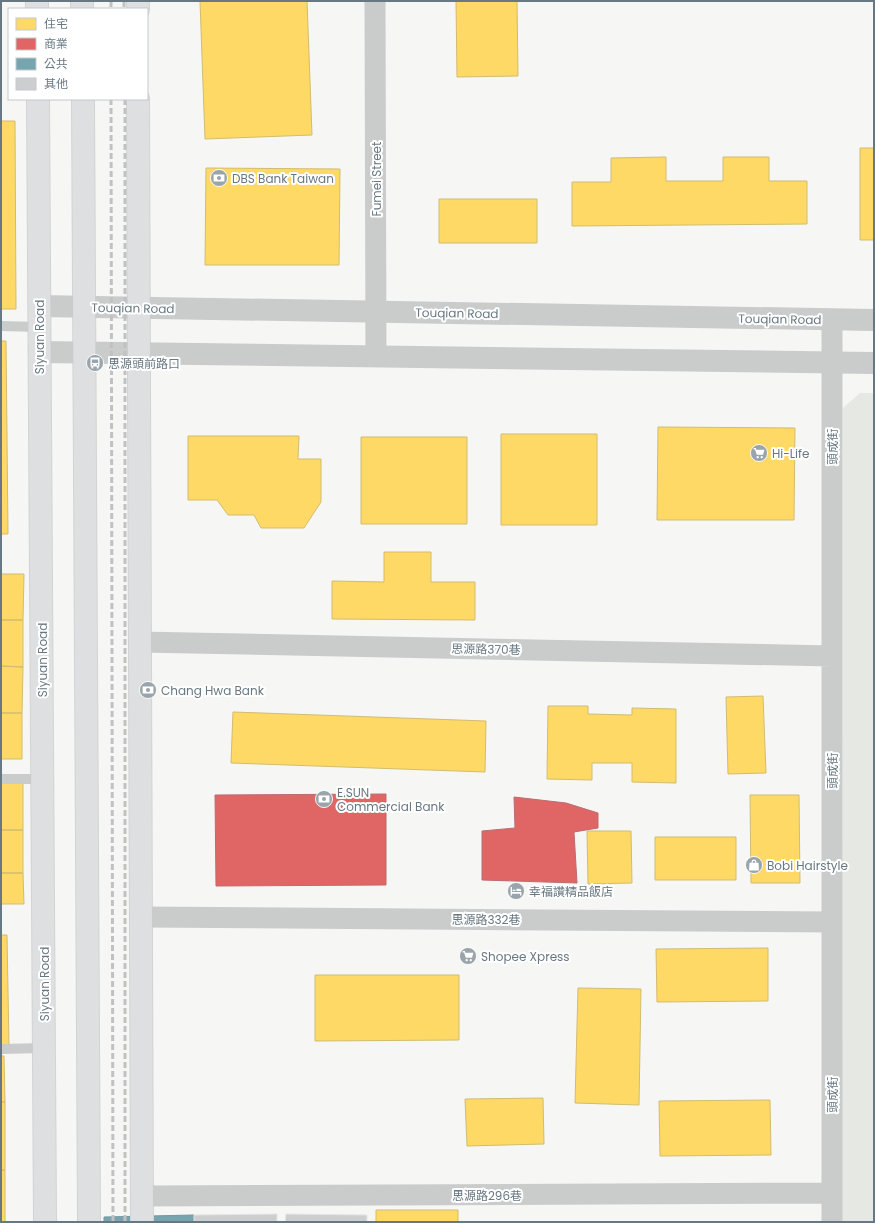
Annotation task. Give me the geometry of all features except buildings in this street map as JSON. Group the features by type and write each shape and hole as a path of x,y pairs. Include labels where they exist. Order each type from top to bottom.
{"main road":[{"name":"Siyuan Road","path":"38,100 45,1222"},
{"path":"83,100 89,1222"},
{"path":"138,100 142,1222"}],"street":[{"name":"Fumei Street","path":"375,1 376,356"},
{"name":"Touqian Road","path":"39,316 84,307 874,320"},
{"name":"頭成街","path":"832,320 832,1222"},
{"path":"39,352 874,363"},
{"name":"思源路370巷","path":"139,642 832,656"},
{"name":"思源路332巷","path":"140,917 832,922"},
{"name":"思源路296巷","path":"142,1196 832,1193"}],"lane":[{"path":"1,326 39,316"},
{"path":"1,779 42,779"},
{"path":"1,1049 44,1048"}],"shaded area":[{"path":"860,393 874,393 874,1222 842,1222 843,408"}],"railway":[{"path":"111,1 111,8"},
{"path":"124,1 124,8"},
{"path":"111,100 113,1222"},
{"path":"125,100 125,1222"}],"place":[{"name":"DBS Bank Taiwan","path":"219,178"},
{"name":"思源頭前路口","path":"95,363"},
{"name":"Hi-Life","path":"759,453"},
{"name":"Chang Hwa Bank","path":"148,690"},
{"name":"E.SUN Commercial Bank","path":"324,799"},
{"name":"Bobi Hairstyle","path":"754,865"},
{"name":"幸福讚精品飯店","path":"516,891"},
{"name":"Shopee Xpress","path":"468,956"}]}
